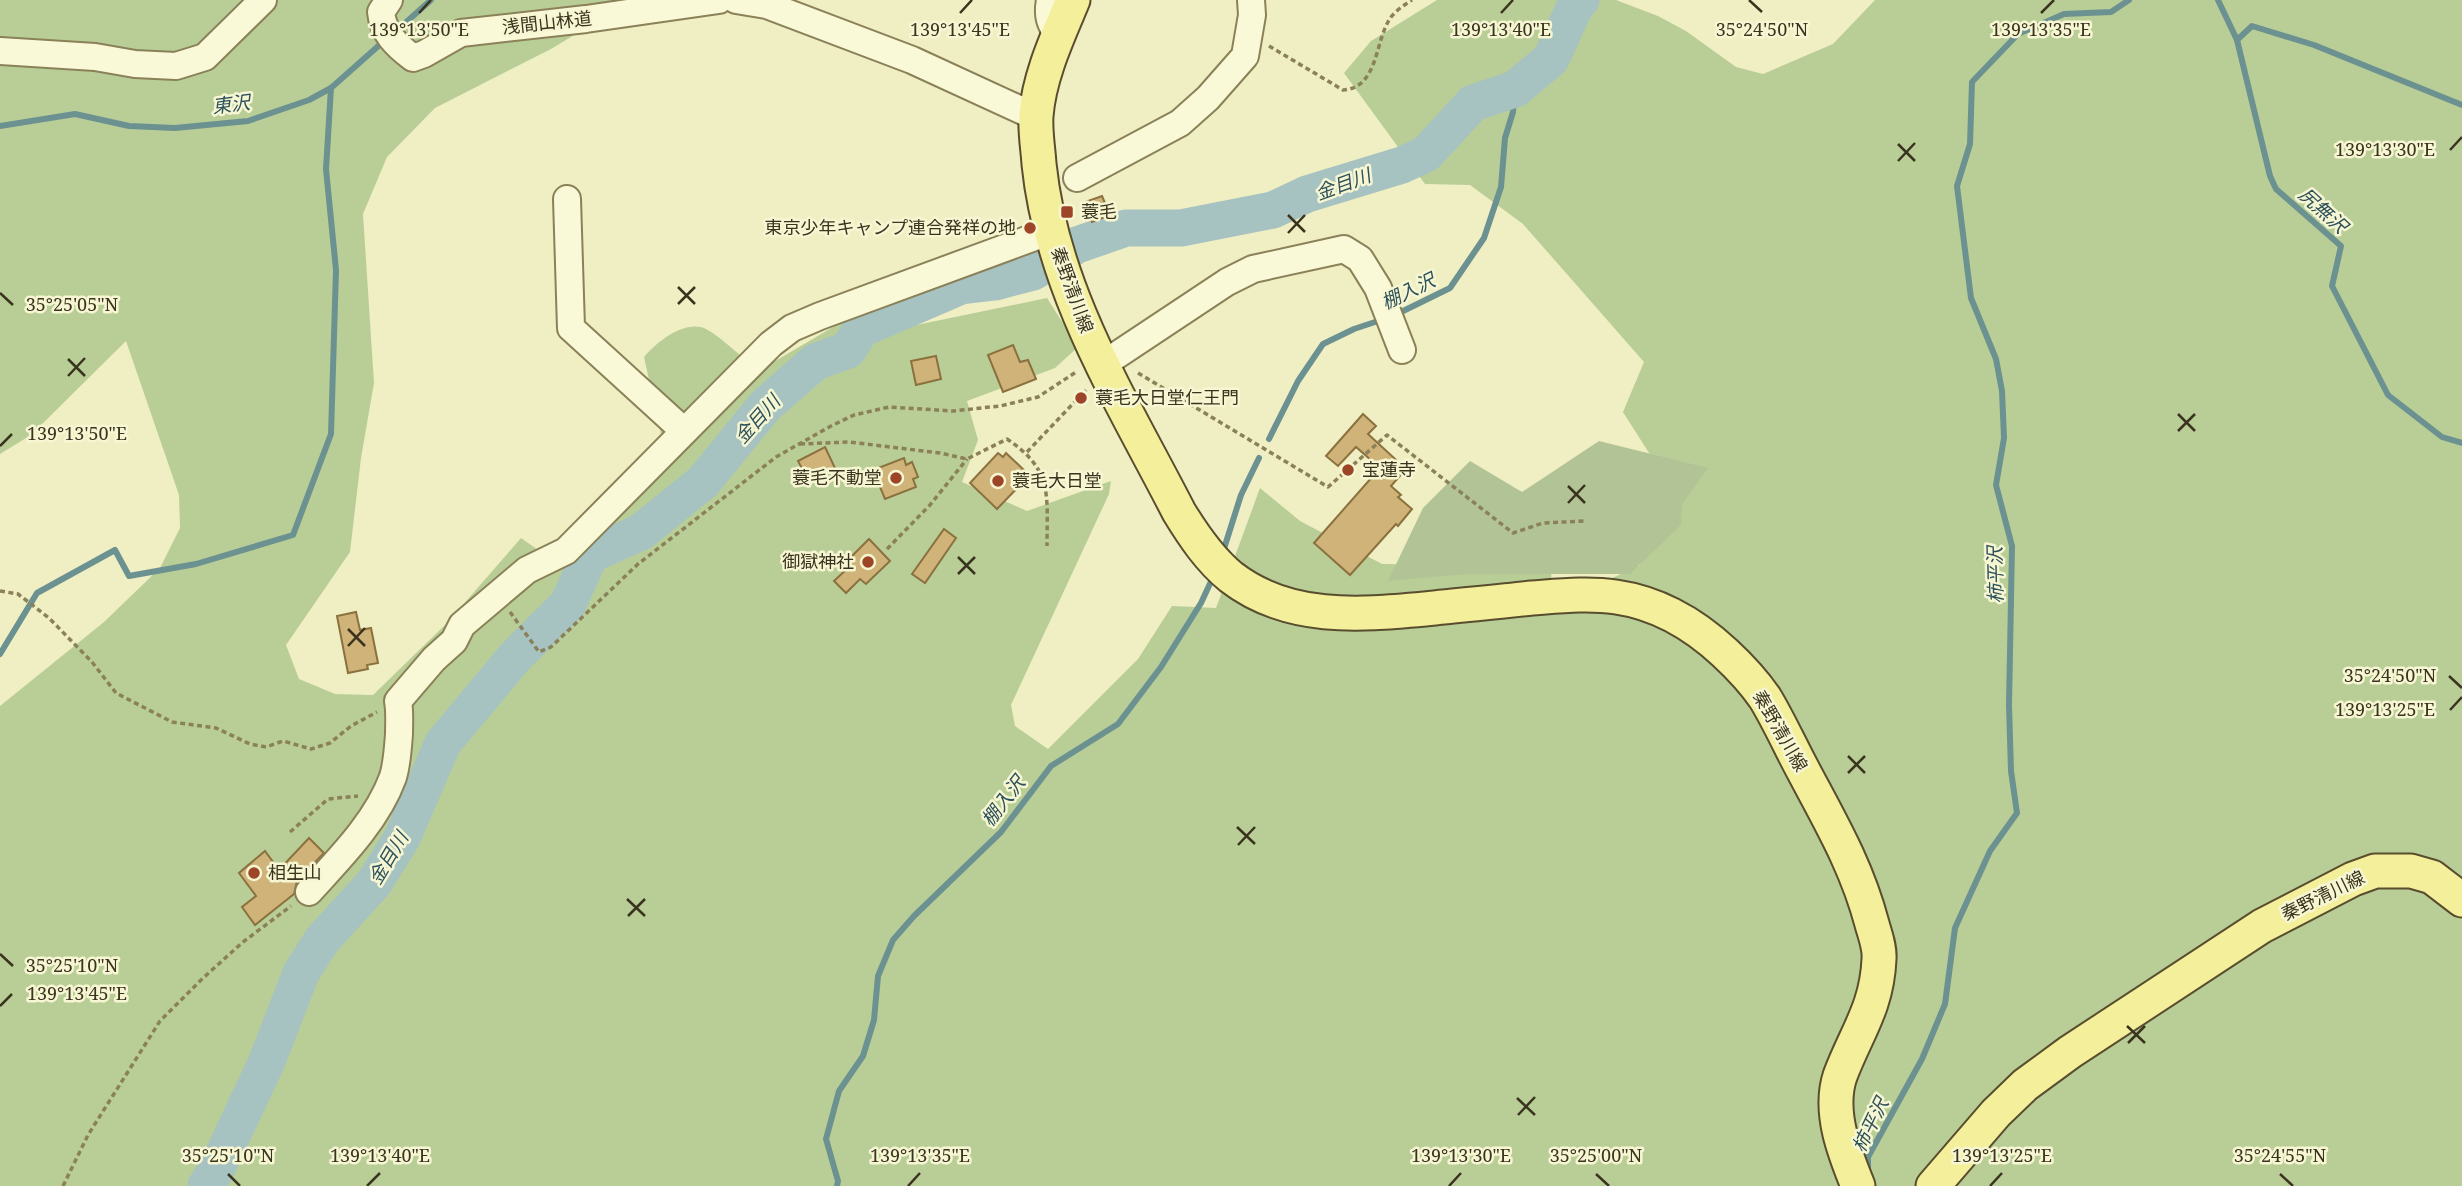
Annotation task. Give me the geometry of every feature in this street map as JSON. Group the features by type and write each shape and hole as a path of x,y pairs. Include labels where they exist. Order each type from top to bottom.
{"main road":[{"name":"秦野清川線","path":"1073,0 1044,76 1036,117 1042,192 1068,287 1102,364 1194,537 1220,566 1252,590 1303,610 1339,614 1376,613 1577,594 1617,597 1650,606 1681,619 1710,639 1737,664 1764,696 1856,871 1880,954 1877,989 1839,1079 1837,1108 1842,1146 1858,1186"},
{"name":"秦野清川線","path":"1933,1186 1996,1113 2025,1085 2092,1037 2262,926 2353,878 2375,870 2411,871 2432,877 2462,900"}],"street":[{"path":"0,51 176,66 205,57 263,0"},
{"name":"浅間山林道","path":"389,0 381,12 390,36 413,58 461,33 719,0"},
{"path":"736,0 767,5 912,60 1036,117"},
{"path":"1050,0 1049,22 1058,36"},
{"path":"1077,178 1180,123 1208,97 1245,56 1252,15 1251,0"},
{"path":"567,199 571,328 684,430"},
{"path":"309,892 352,843 393,777 398,751 398,701 434,659 454,641 461,625 527,570 566,551 771,344 792,328 1053,238"},
{"path":"1102,364 1227,282 1253,269 1345,249 1360,259 1378,288 1402,350"}],"path":[{"path":"1249,34 1343,90 1354,90 1364,80 1375,61 1388,20 1412,0"},
{"path":"497,594 539,652 551,647 638,564 776,457 854,415 889,407 953,411 1000,406 1038,397 1102,364 1116,360 1328,487 1387,435 1513,533 1543,523 1585,521"},
{"path":"1027,452 1102,364"},
{"path":"887,549 930,505 967,459 1007,439 1027,452 1044,478 1047,545"},
{"path":"798,444 849,442 967,459"},
{"path":"0,591 20,596 49,618 92,662 116,693 172,722 216,728 250,744 266,747 284,741 311,749 330,744 351,726 398,701"},
{"path":"290,832 328,799 384,793"},
{"path":"63,1186 88,1135 160,1021 233,951 309,892"}],"green space":[{"path":"0,0 632,0 551,49 435,108 387,157 363,214 374,383 361,458 350,552 286,645 299,679 335,694 373,695 447,623 521,538 554,561 664,448 644,357 672,334 689,327 706,329 758,371 850,317 897,329 1047,298 1078,347 1055,368 967,401 978,440 962,482 1027,511 1111,481 1109,494 1011,705 1015,726 1048,749 1138,659 1172,606 1216,608 1260,488 1300,521 1382,564 1476,565 1551,561 1552,605 1639,566 1688,495 1649,453 1623,412 1644,362 1523,224 1470,185 1425,184 1344,73 1371,41 1437,0 1616,0 1658,16 1686,31 1736,67 1763,74 1833,44 1875,0 2462,0 2462,1186 0,1186 0,706 104,622 160,568 180,528 179,495 126,341 31,435 0,454"},
{"path":"1599,441 1708,468 1682,505 1681,525 1630,574 1468,574 1388,581 1423,508 1470,461 1522,492"}],"building":[{"path":"1102,196 1110,215 1092,222 1085,202"},
{"path":"1013,345 1020,362 1028,360 1036,379 1003,392 988,355"},
{"path":"936,356 941,379 916,385 911,361"},
{"path":"1363,414 1376,426 1368,434 1406,469 1391,486 1401,495 1398,497 1412,509 1350,575 1314,543 1380,468 1356,447 1338,466 1326,456"},
{"path":"825,447 835,468 809,482 798,461"},
{"name":"蓑毛大日堂","path":"998,453 1003,457 1006,453 1024,470 1021,474 1026,479 997,509 970,483"},
{"name":"蓑毛不動堂","path":"904,458 906,465 912,462 918,477 913,479 916,487 885,499 873,470"},
{"path":"944,529 956,538 925,583 912,574"},
{"path":"869,539 890,561 866,584 860,579 846,593 834,581 849,567 845,563"},
{"path":"356,612 360,630 371,628 378,663 367,665 368,669 348,673 337,616"},
{"path":"309,838 324,853 297,881 294,894 255,925 242,907 256,896 239,873 265,851 279,870"}],"waterway":[{"name":"東沢","path":"395,32 431,0"},
{"name":"金目川","path":"206,1186 267,1061 301,973 322,940 374,883 402,838 443,743 514,658 568,604 590,555 641,532 703,482 765,406 815,362 848,350 861,329 961,286 995,282 1033,272 1077,245 1126,228 1181,228 1273,210 1307,194 1402,165 1426,154 1473,103 1515,89 1551,59 1575,6 1581,0"},
{"name":"柿平沢","path":"1868,1174 1868,1157 1922,1059 1945,1004 1955,928 1990,851 2017,813 2011,771 2009,705 2012,546 1996,485 2004,438 2002,391 1996,359 1971,298 1957,186 1970,144 1972,82 2018,34 2064,14 2111,12 2129,0"},
{"name":"尻無沢","path":"2218,0 2237,40 2270,176 2276,189 2341,246 2332,286 2388,395 2442,437 2462,443"},
{"path":"2237,40 2252,26 2314,45 2462,105"},
{"name":"東沢","path":"0,126 75,114 129,126 175,128 248,121 309,100 331,88 384,41"},
{"path":"0,654 37,593 115,550 129,576 196,564 293,535 331,434 336,270 326,169 331,88"},
{"name":"棚入沢","path":"1395,315 1450,288 1484,238 1501,187 1505,138 1513,112 1515,89"},
{"name":"棚入沢","path":"1269,439 1298,381 1323,344 1354,329 1384,319"},
{"name":"棚入沢","path":"1222,555 1241,495 1259,458"},
{"name":"棚入沢","path":"837,1186 838,1181 826,1139 839,1091 863,1056 874,1020 878,976 893,940 914,916 1001,832 1051,766 1118,724 1161,667 1201,603 1214,575"}],"place":[{"name":"蓑毛","path":"1067,212"},
{"name":"東京少年キャンプ連合発祥の地","path":"1030,228"},
{"name":"蓑毛大日堂仁王門","path":"1081,398"},
{"name":"宝蓮寺","path":"1348,470"},
{"name":"蓑毛不動堂","path":"896,478"},
{"name":"蓑毛大日堂","path":"998,481"},
{"name":"御獄神社","path":"868,562"},
{"name":"相生山","path":"254,873"}]}
